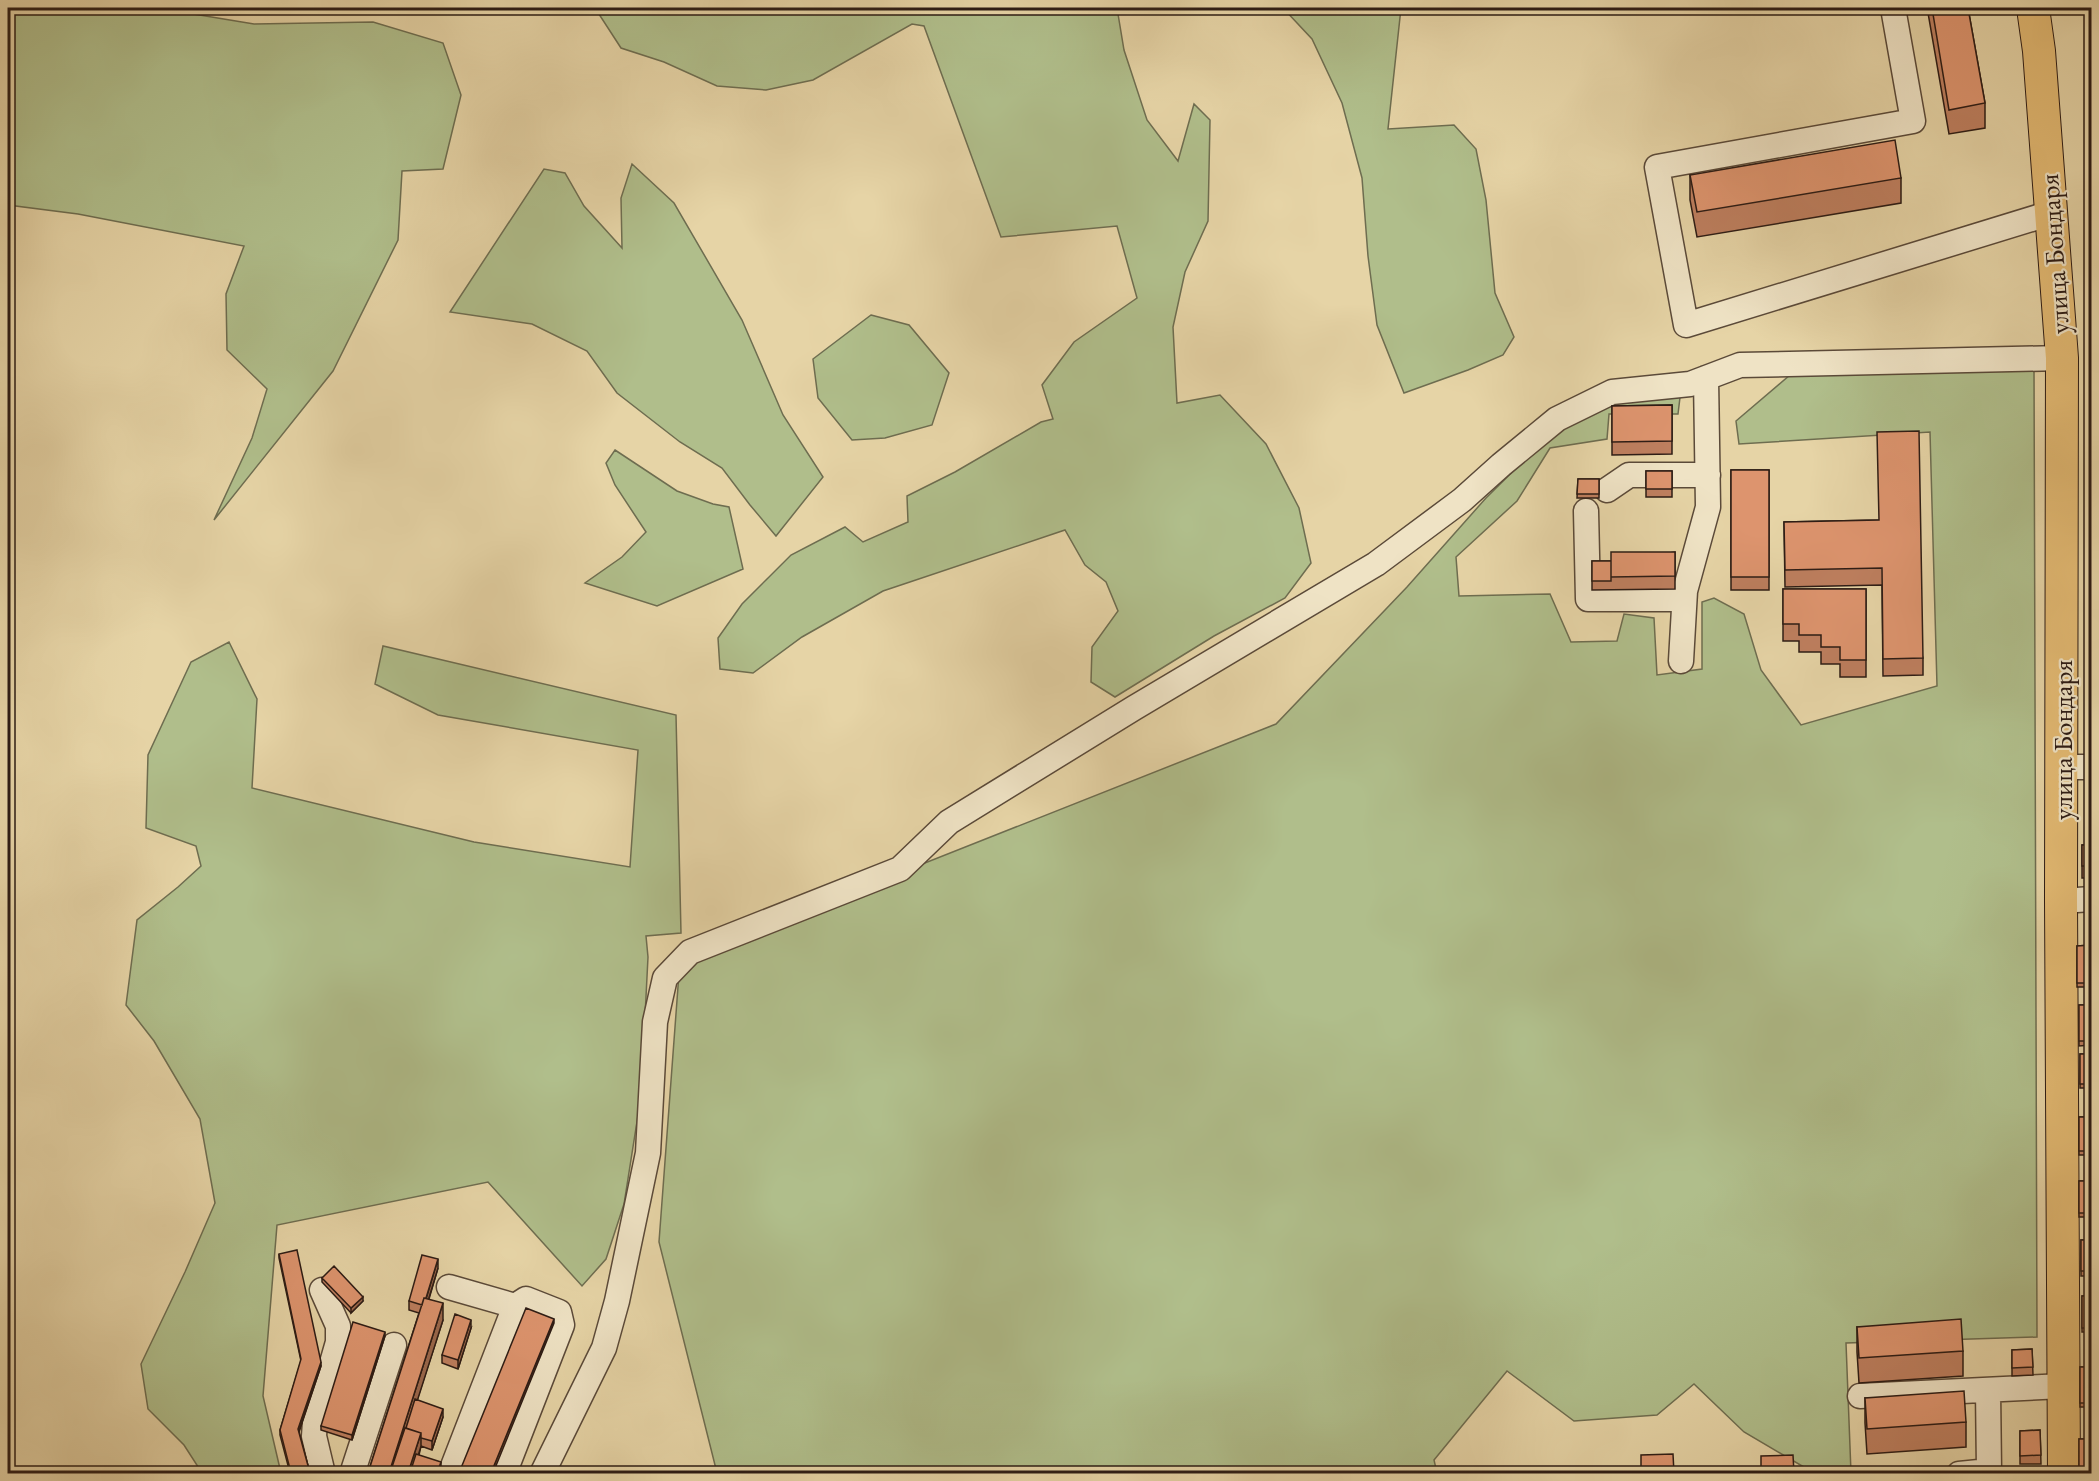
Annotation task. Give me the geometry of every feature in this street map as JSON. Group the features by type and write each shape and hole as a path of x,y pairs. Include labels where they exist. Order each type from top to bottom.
{"main road":[{"name":"улица Бондаря","path":"2034,8 2062,358 2077,767 2076,900 2063,1386 2064,1473"}],"lane":[{"path":"1893,8 1913,121 1657,166 1686,325 2051,213"},
{"path":"542,1473 604,1348 617,1301 648,1153 655,1022 665,978 690,952 900,869 949,822 1134,708 1376,564 1462,500 1557,419 1612,392 1690,384 1740,365 2062,358"},
{"path":"1681,661 1685,591 1708,507 1706,378"},
{"path":"1607,490 1629,475 1708,475"},
{"path":"1586,511 1588,599 1684,599"},
{"path":"449,1287 515,1306"},
{"path":"322,1290 338,1326 338,1342 315,1422 314,1436 323,1473"},
{"path":"450,1473 515,1306 526,1299 560,1312 562,1325 504,1473"},
{"path":"352,1473 394,1345"},
{"path":"1860,1396 2063,1386"},
{"path":"1959,1473 1989,1471 1988,1390"}],"green space":[{"path":"8,8 157,8 254,24 373,22 443,43 461,95 443,169 402,171 398,240 333,371 214,520 252,438 267,389 227,350 226,294 244,246 78,214 8,205"},
{"path":"595,8 1117,8 1124,50 1147,120 1178,161 1194,104 1210,120 1208,221 1185,272 1173,327 1177,403 1220,395 1266,444 1299,508 1311,563 1285,598 1214,636 1115,697 1091,682 1092,647 1118,611 1106,582 1085,565 1065,530 883,591 802,637 753,673 720,669 718,638 742,604 791,555 845,527 863,542 908,522 907,496 955,472 1041,422 1053,419 1042,385 1074,342 1137,298 1117,226 1001,237 924,26 912,24 813,80 766,90 717,86 664,62 621,48"},
{"path":"1283,8 1401,8 1388,129 1454,125 1476,149 1486,200 1495,293 1514,337 1503,355 1404,393 1377,325 1368,256 1362,178 1342,103 1312,39"},
{"path":"632,164 674,203 742,320 783,415 823,477 776,536 722,468 680,442 617,393 587,351 532,324 450,312 544,169 565,173 584,206 622,248 621,198"},
{"path":"871,315 909,325 949,373 932,425 885,438 852,440 818,398 813,359"},
{"path":"2034,368 2037,1337 1846,1343 1851,1473 1809,1473 1809,1470 1744,1432 1694,1384 1657,1415 1574,1421 1507,1371 1434,1460 1437,1473 717,1473 659,1242 680,960 1276,724 1407,587 1486,498 1564,421 1612,396 1681,389 1678,414 1609,414 1607,439 1550,448 1517,501 1456,557 1459,596 1550,594 1571,642 1617,641 1624,614 1654,618 1657,675 1702,669 1702,602 1714,598 1744,614 1761,670 1801,725 1937,686 1930,432 1739,444 1736,421 1790,375"},
{"path":"615,450 677,491 713,504 729,507 743,569 657,606 585,583 622,557 646,532 615,485 606,463"},
{"path":"229,642 257,699 252,788 474,842 630,867 638,750 438,715 375,684 383,646 676,715 681,933 646,936 648,957 641,1096 624,1204 606,1259 582,1286 488,1182 277,1225 263,1396 281,1473 202,1473 184,1445 148,1409 141,1364 215,1203 200,1119 154,1041 126,1005 137,920 201,866 196,846 146,828 148,755 191,662"}],"building":[{"path":"1932,8 1968,8 1985,103 1949,110"},
{"path":"1895,140 1901,178 1697,212 1690,175"},
{"path":"1672,405 1672,441 1612,442 1612,406"},
{"path":"1919,431 1923,658 1883,659 1882,568 1785,570 1784,522 1879,520 1877,432"},
{"path":"1731,470 1769,470 1769,577 1731,577"},
{"path":"1646,471 1672,471 1672,489 1646,489"},
{"path":"1578,479 1599,479 1599,494 1577,494"},
{"path":"1611,552 1675,552 1675,576 1611,577"},
{"path":"1592,561 1611,561 1611,581 1592,581"},
{"path":"1783,589 1866,589 1866,660 1840,660 1840,647 1821,647 1821,635 1799,635 1799,624 1783,624"},
{"path":"2082,845 2091,845 2091,866 2082,866"},
{"path":"2091,945 2091,983 2077,983 2077,946"},
{"path":"2079,1005 2091,1005 2091,1041 2079,1041"},
{"path":"2080,1054 2091,1054 2091,1084 2080,1084"},
{"path":"2079,1117 2091,1117 2091,1151 2079,1151"},
{"path":"2079,1181 2091,1181 2091,1213 2079,1213"},
{"path":"2081,1240 2091,1240 2091,1271 2081,1271"},
{"path":"297,1250 321,1362 298,1429 310,1473 291,1473 280,1430 301,1359 279,1254"},
{"path":"422,1255 438,1259 422,1305 409,1301"},
{"path":"334,1266 363,1297 351,1308 322,1278"},
{"path":"2082,1296 2091,1296 2091,1328 2082,1328"},
{"path":"424,1298 443,1303 389,1473 368,1473"},
{"path":"526,1308 554,1319 491,1473 459,1473"},
{"path":"455,1314 471,1320 458,1360 442,1355"},
{"path":"1961,1319 1963,1351 1859,1358 1857,1327"},
{"path":"353,1322 385,1332 352,1435 321,1426"},
{"path":"2032,1349 2033,1367 2012,1368 2012,1350"},
{"path":"2080,1367 2091,1367 2091,1403 2080,1403"},
{"path":"1964,1391 1966,1422 1867,1429 1865,1398"},
{"path":"415,1399 443,1409 432,1441 421,1438 421,1433 406,1428"},
{"path":"405,1428 421,1433 408,1473 390,1473"},
{"path":"2040,1430 2041,1455 2020,1456 2020,1431"},
{"path":"2079,1439 2091,1439 2091,1471 2079,1472"},
{"path":"416,1454 441,1462 437,1473 410,1473"},
{"path":"1673,1454 1674,1473 1641,1473 1641,1455"},
{"path":"1793,1455 1794,1473 1761,1473 1761,1456"},
{"path":"1970,1470 1971,1473 1936,1473"}]}
